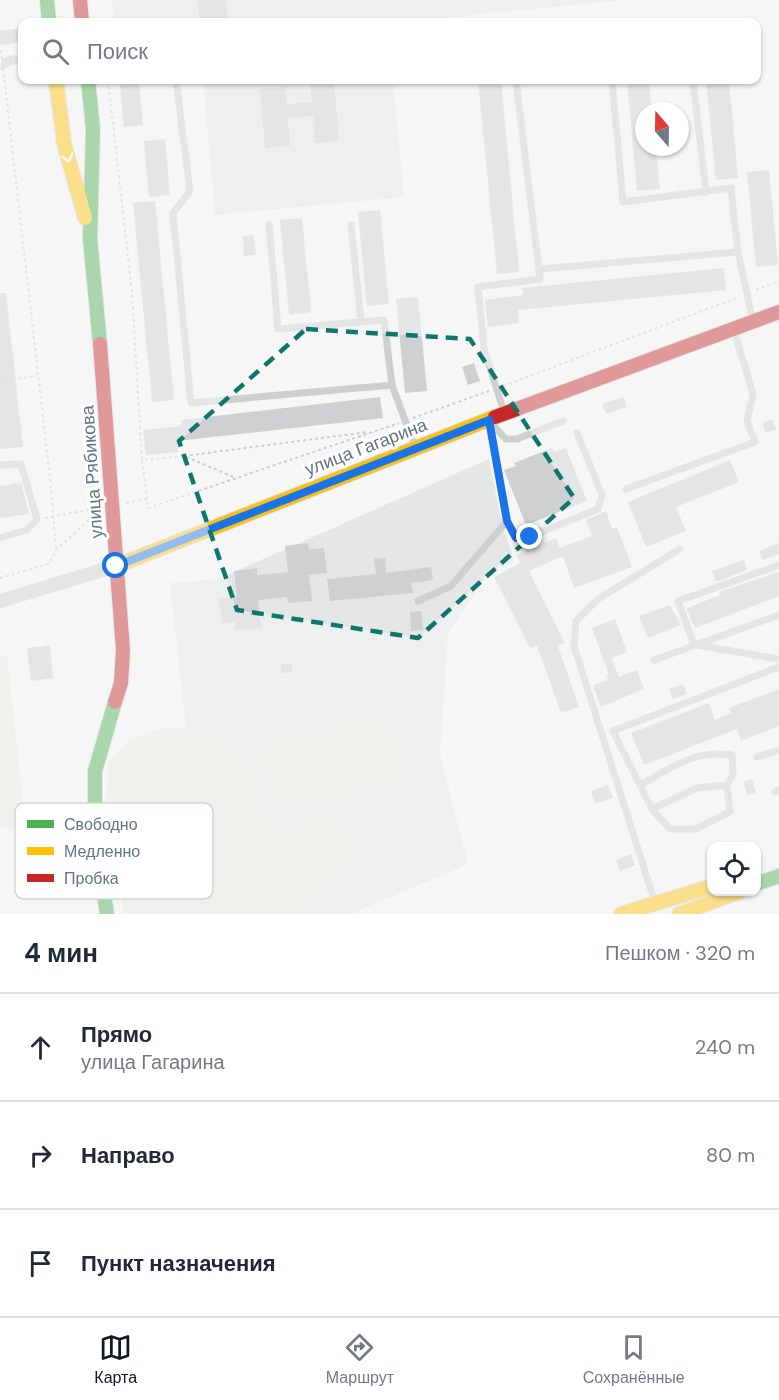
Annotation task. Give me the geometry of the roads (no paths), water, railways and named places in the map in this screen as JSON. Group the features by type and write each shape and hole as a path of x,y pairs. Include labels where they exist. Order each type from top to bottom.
{"street":[{"path":"47,0 49,18"},
{"path":"80,0 82,18"},
{"path":"0,38 18,36"},
{"name":"улица Рябикова","path":"57,84 64,143 90,239"},
{"name":"улица Рябикова","path":"88,84 93,129 90,239 104,385 123,650 121,683 95,771 95,803"},
{"path":"63,127 76,134 93,129"},
{"name":"улица Гагарина","path":"0,602 116,566 415,447 779,312"},
{"path":"761,871 779,866"},
{"path":"761,883 779,876"},
{"path":"621,914 707,887"},
{"path":"679,914 726,896"},
{"name":"улица Рябикова","path":"105,899 107,914"}],"lane":[{"path":"177,84 190,191 173,213 191,403 392,385"},
{"path":"505,415 484,349 478,287 540,279 516,84"},
{"path":"612,84 623,202 731,188 738,252 753,322"},
{"path":"693,84 706,192"},
{"path":"268,224 278,329 384,320 392,385 415,447"},
{"path":"351,225 361,322"},
{"path":"539,269 738,252"},
{"path":"626,489 755,442 747,421 753,394 734,330"},
{"path":"489,420 506,439 517,439 562,421"},
{"path":"489,420 507,521 516,538 530,537 598,509 602,495 577,433"},
{"path":"0,465 21,464 37,519 27,530 0,537"},
{"path":"418,601 451,586 507,521"},
{"path":"655,903 574,646 576,621 598,599 680,549"},
{"path":"694,645 678,601 779,565"},
{"path":"654,660 779,615"},
{"path":"694,645 779,659"},
{"path":"640,785 688,758 713,752 732,755 733,774 728,785 730,812 695,829 670,829 652,809 640,785 613,731 779,667"},
{"path":"757,758 779,750"},
{"path":"652,809 697,788 728,785"}]}
